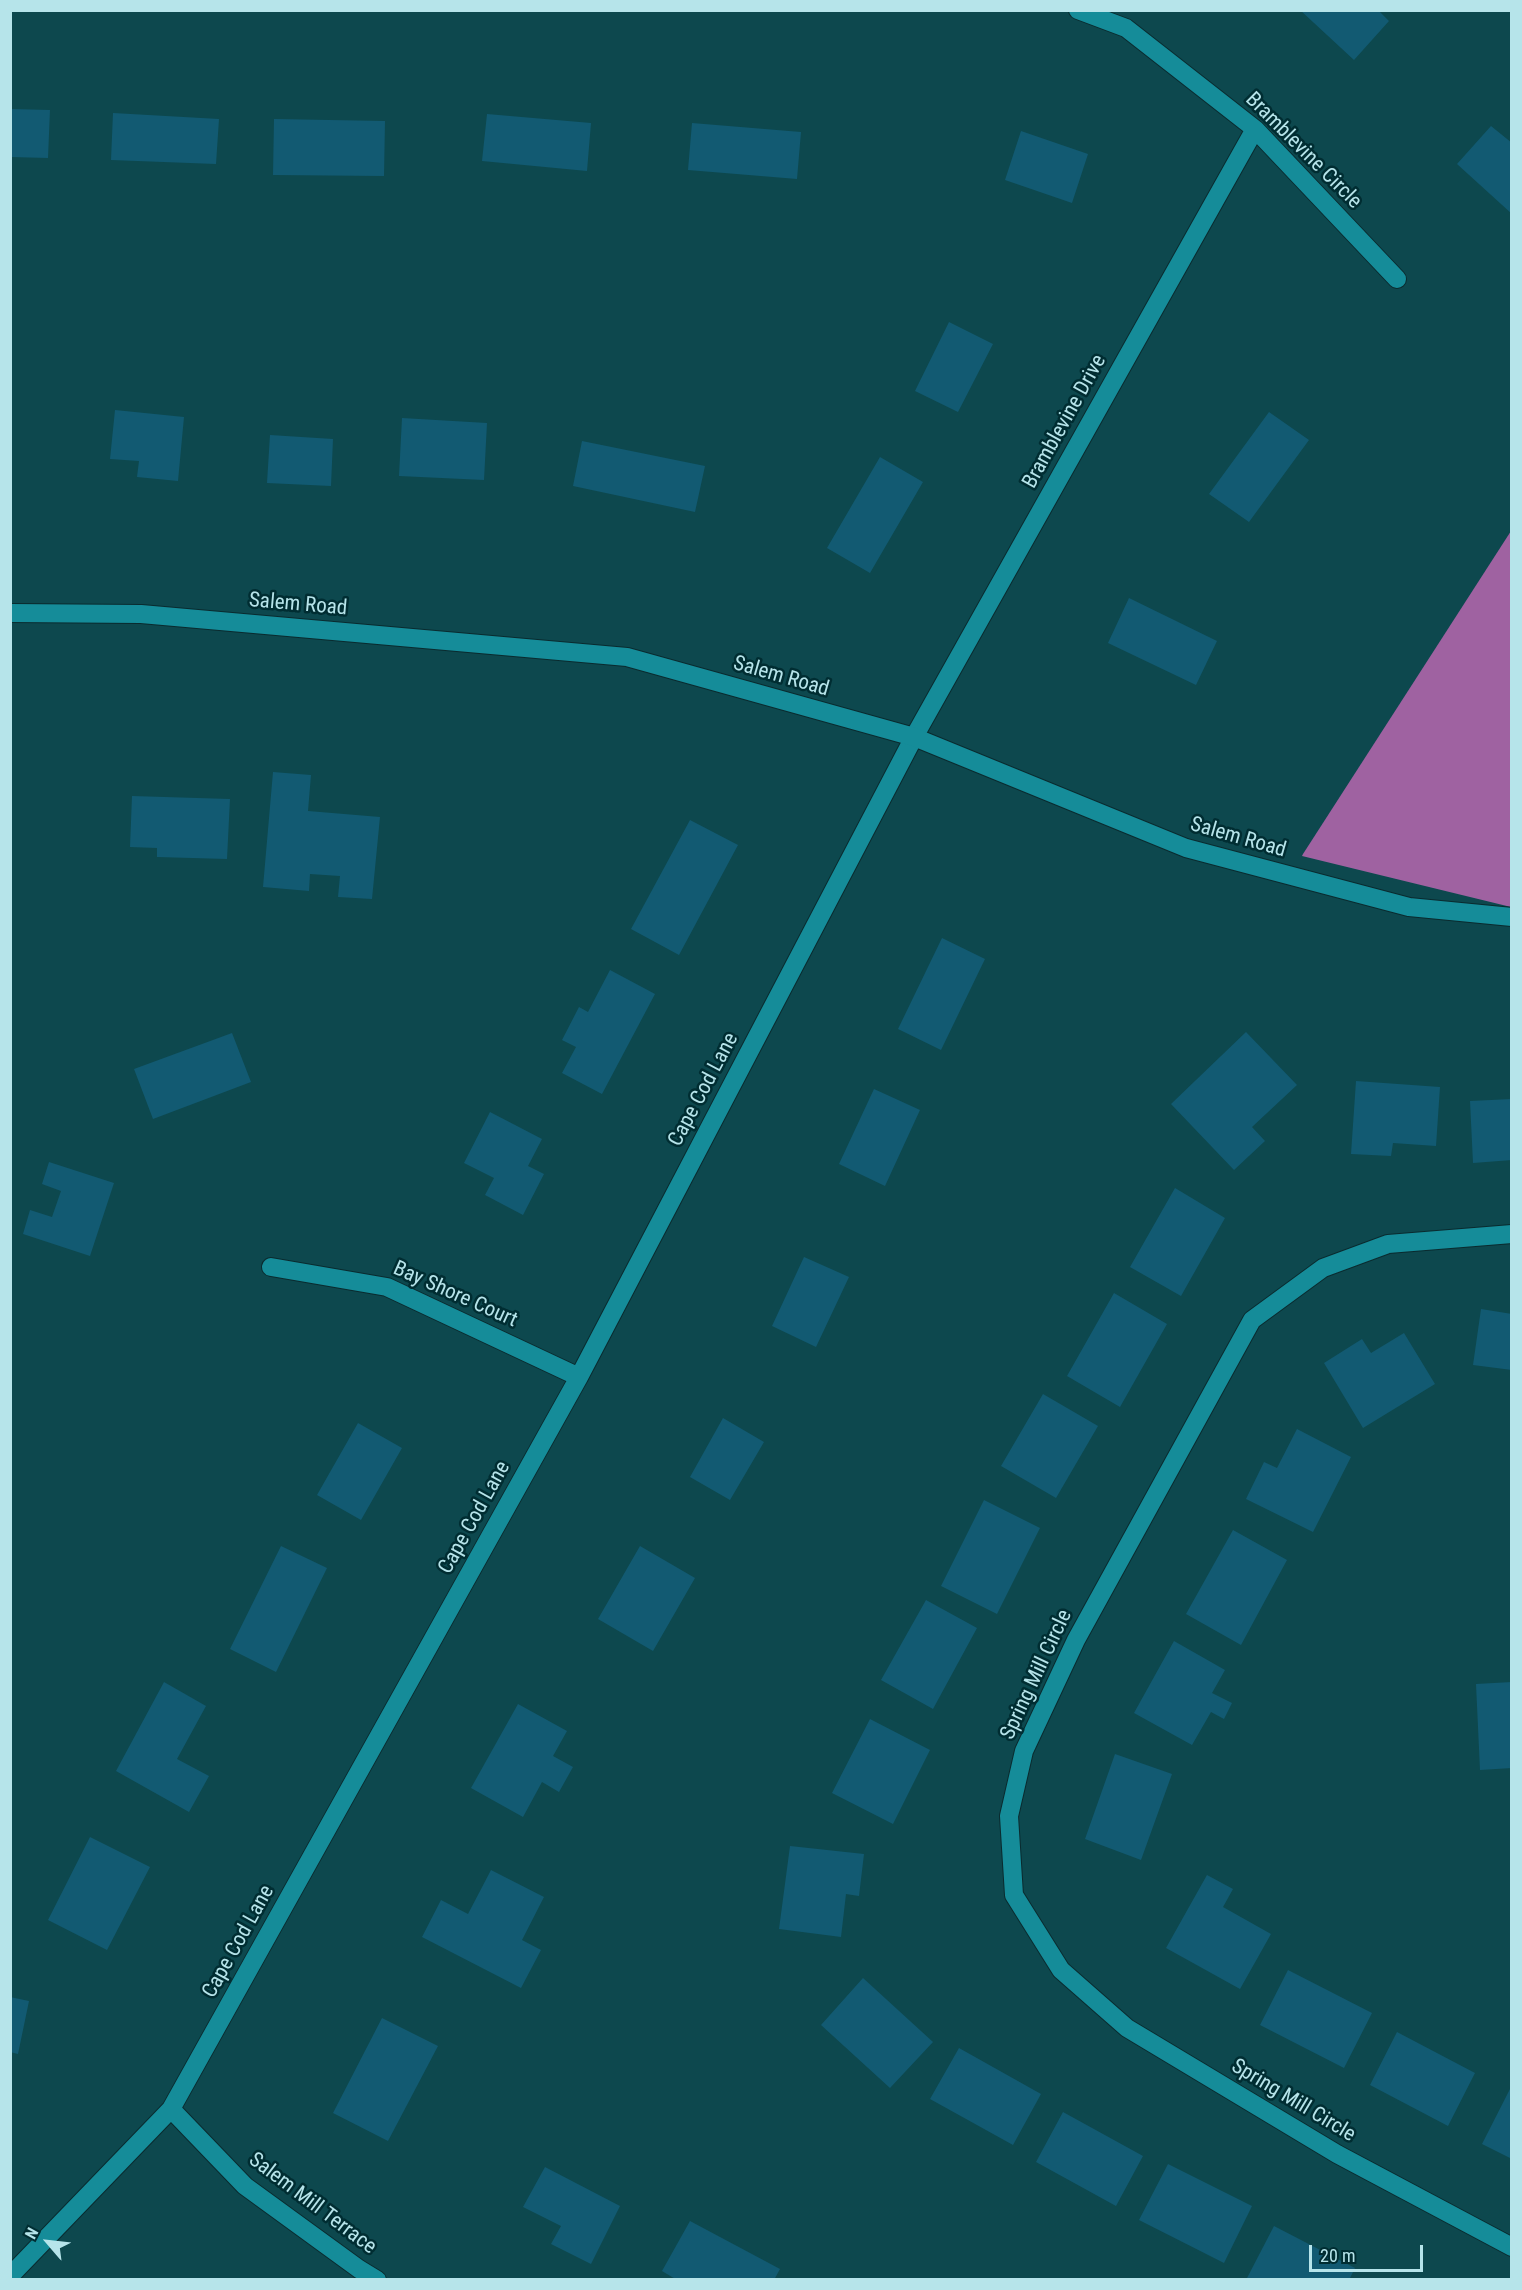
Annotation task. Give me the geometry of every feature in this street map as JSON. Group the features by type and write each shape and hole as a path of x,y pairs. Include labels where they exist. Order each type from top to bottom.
{"street":[{"name":"Bramblevine Circle","path":"1078,10 1126,28 1255,129 1396,279"},
{"name":"Bramblevine Drive","path":"914,737 1255,129"},
{"name":"Salem Road","path":"10,614 141,615 627,657 914,737 1186,848 1409,907 1512,917"},
{"name":"Cape Cod Lane","path":"10,2276 171,2109 579,1377 914,737"},
{"name":"Spring Mill Circle","path":"1512,1234 1388,1244 1323,1268 1252,1320 1076,1640 1024,1751 1010,1816 1014,1895 1061,1970 1127,2028 1337,2154 1512,2247"},
{"name":"Bay Shore Court","path":"271,1267 387,1287 579,1377"},
{"name":"Salem Mill Terrace","path":"171,2109 245,2186 377,2280"}],"shaded area":[{"path":"1511,531 1511,907 1302,856 1303,854"}],"building":[{"path":"1300,10 1378,10 1389,21 1354,60"},
{"path":"10,109 50,110 48,158 10,157"},
{"path":"113,113 219,119 216,164 111,160"},
{"path":"487,114 591,123 587,171 482,161"},
{"path":"274,119 385,121 384,176 273,175"},
{"path":"692,123 801,132 797,179 688,170"},
{"path":"1491,126 1512,143 1512,214 1457,164"},
{"path":"1021,131 1088,154 1072,203 1005,180"},
{"path":"949,322 993,344 958,412 915,391"},
{"path":"115,410 184,417 178,481 137,477 139,461 110,459"},
{"path":"1269,412 1309,440 1249,522 1209,494"},
{"path":"402,418 487,423 484,480 399,476"},
{"path":"270,435 333,439 331,486 267,483"},
{"path":"582,441 705,466 695,512 573,486"},
{"path":"880,457 923,482 870,573 827,548"},
{"path":"1129,598 1217,641 1196,685 1108,643"},
{"path":"273,772 311,775 308,811 380,817 372,899 338,897 340,876 310,874 309,891 263,887"},
{"path":"132,796 230,799 227,859 157,857 157,848 130,847"},
{"path":"690,820 738,845 679,955 631,929"},
{"path":"942,938 985,959 941,1050 898,1029"},
{"path":"610,970 655,994 602,1094 562,1073 576,1047 562,1040 579,1007 588,1012"},
{"path":"1246,1032 1297,1085 1252,1127 1265,1141 1234,1170 1171,1104"},
{"path":"232,1033 251,1082 153,1119 134,1069"},
{"path":"1356,1081 1440,1087 1436,1146 1393,1143 1391,1156 1351,1154"},
{"path":"874,1089 920,1110 885,1186 839,1164"},
{"path":"1512,1099 1512,1160 1473,1163 1470,1101"},
{"path":"490,1112 542,1139 528,1166 544,1174 523,1215 485,1195 494,1178 464,1163"},
{"path":"49,1162 114,1183 90,1256 23,1234 30,1210 52,1217 61,1191 42,1184"},
{"path":"1175,1188 1225,1218 1181,1296 1130,1267"},
{"path":"804,1257 849,1277 816,1347 772,1326"},
{"path":"1114,1293 1167,1324 1120,1407 1067,1376"},
{"path":"1481,1309 1512,1314 1512,1370 1473,1365"},
{"path":"1404,1333 1435,1384 1363,1428 1324,1363 1362,1339 1371,1353"},
{"path":"1043,1394 1098,1426 1056,1498 1001,1466"},
{"path":"723,1418 764,1442 730,1500 690,1477"},
{"path":"358,1423 402,1448 361,1520 317,1495"},
{"path":"1297,1429 1351,1457 1313,1532 1246,1499 1264,1462 1277,1468"},
{"path":"984,1500 1040,1528 997,1614 941,1586"},
{"path":"1233,1530 1287,1560 1241,1645 1186,1614"},
{"path":"281,1546 327,1568 276,1672 230,1649"},
{"path":"640,1546 695,1578 653,1651 598,1619"},
{"path":"926,1600 977,1628 933,1709 881,1680"},
{"path":"1174,1641 1225,1670 1212,1693 1232,1703 1224,1719 1211,1712 1192,1745 1134,1713"},
{"path":"164,1682 206,1706 177,1759 209,1776 189,1812 116,1771"},
{"path":"1512,1682 1512,1768 1480,1770 1476,1684"},
{"path":"518,1704 567,1731 553,1756 573,1767 559,1792 542,1782 523,1817 471,1788"},
{"path":"870,1719 930,1750 893,1824 832,1793"},
{"path":"1115,1754 1172,1774 1141,1860 1085,1839"},
{"path":"90,1837 150,1867 107,1950 48,1920"},
{"path":"790,1846 864,1854 859,1896 846,1894 841,1937 779,1929"},
{"path":"491,1870 544,1897 522,1940 541,1950 521,1988 422,1937 441,1900 468,1914"},
{"path":"1207,1875 1233,1889 1223,1907 1271,1934 1240,1989 1166,1948"},
{"path":"1288,1970 1372,2013 1344,2068 1260,2025"},
{"path":"863,1978 933,2042 890,2088 821,2025"},
{"path":"10,1997 29,2001 18,2054 10,2052"},
{"path":"382,2018 438,2046 388,2141 333,2113"},
{"path":"1397,2032 1475,2073 1448,2126 1370,2085"},
{"path":"959,2048 1041,2094 1013,2145 930,2099"},
{"path":"1510,2089 1512,2090 1512,2159 1482,2144"},
{"path":"1063,2112 1143,2156 1116,2206 1036,2162"},
{"path":"1168,2164 1252,2206 1224,2263 1139,2220"},
{"path":"545,2167 620,2206 591,2264 551,2244 561,2226 523,2207"},
{"path":"690,2221 780,2269 774,2280 677,2280 662,2271"},
{"path":"1274,2226 1355,2268 1349,2280 1246,2280"}]}
